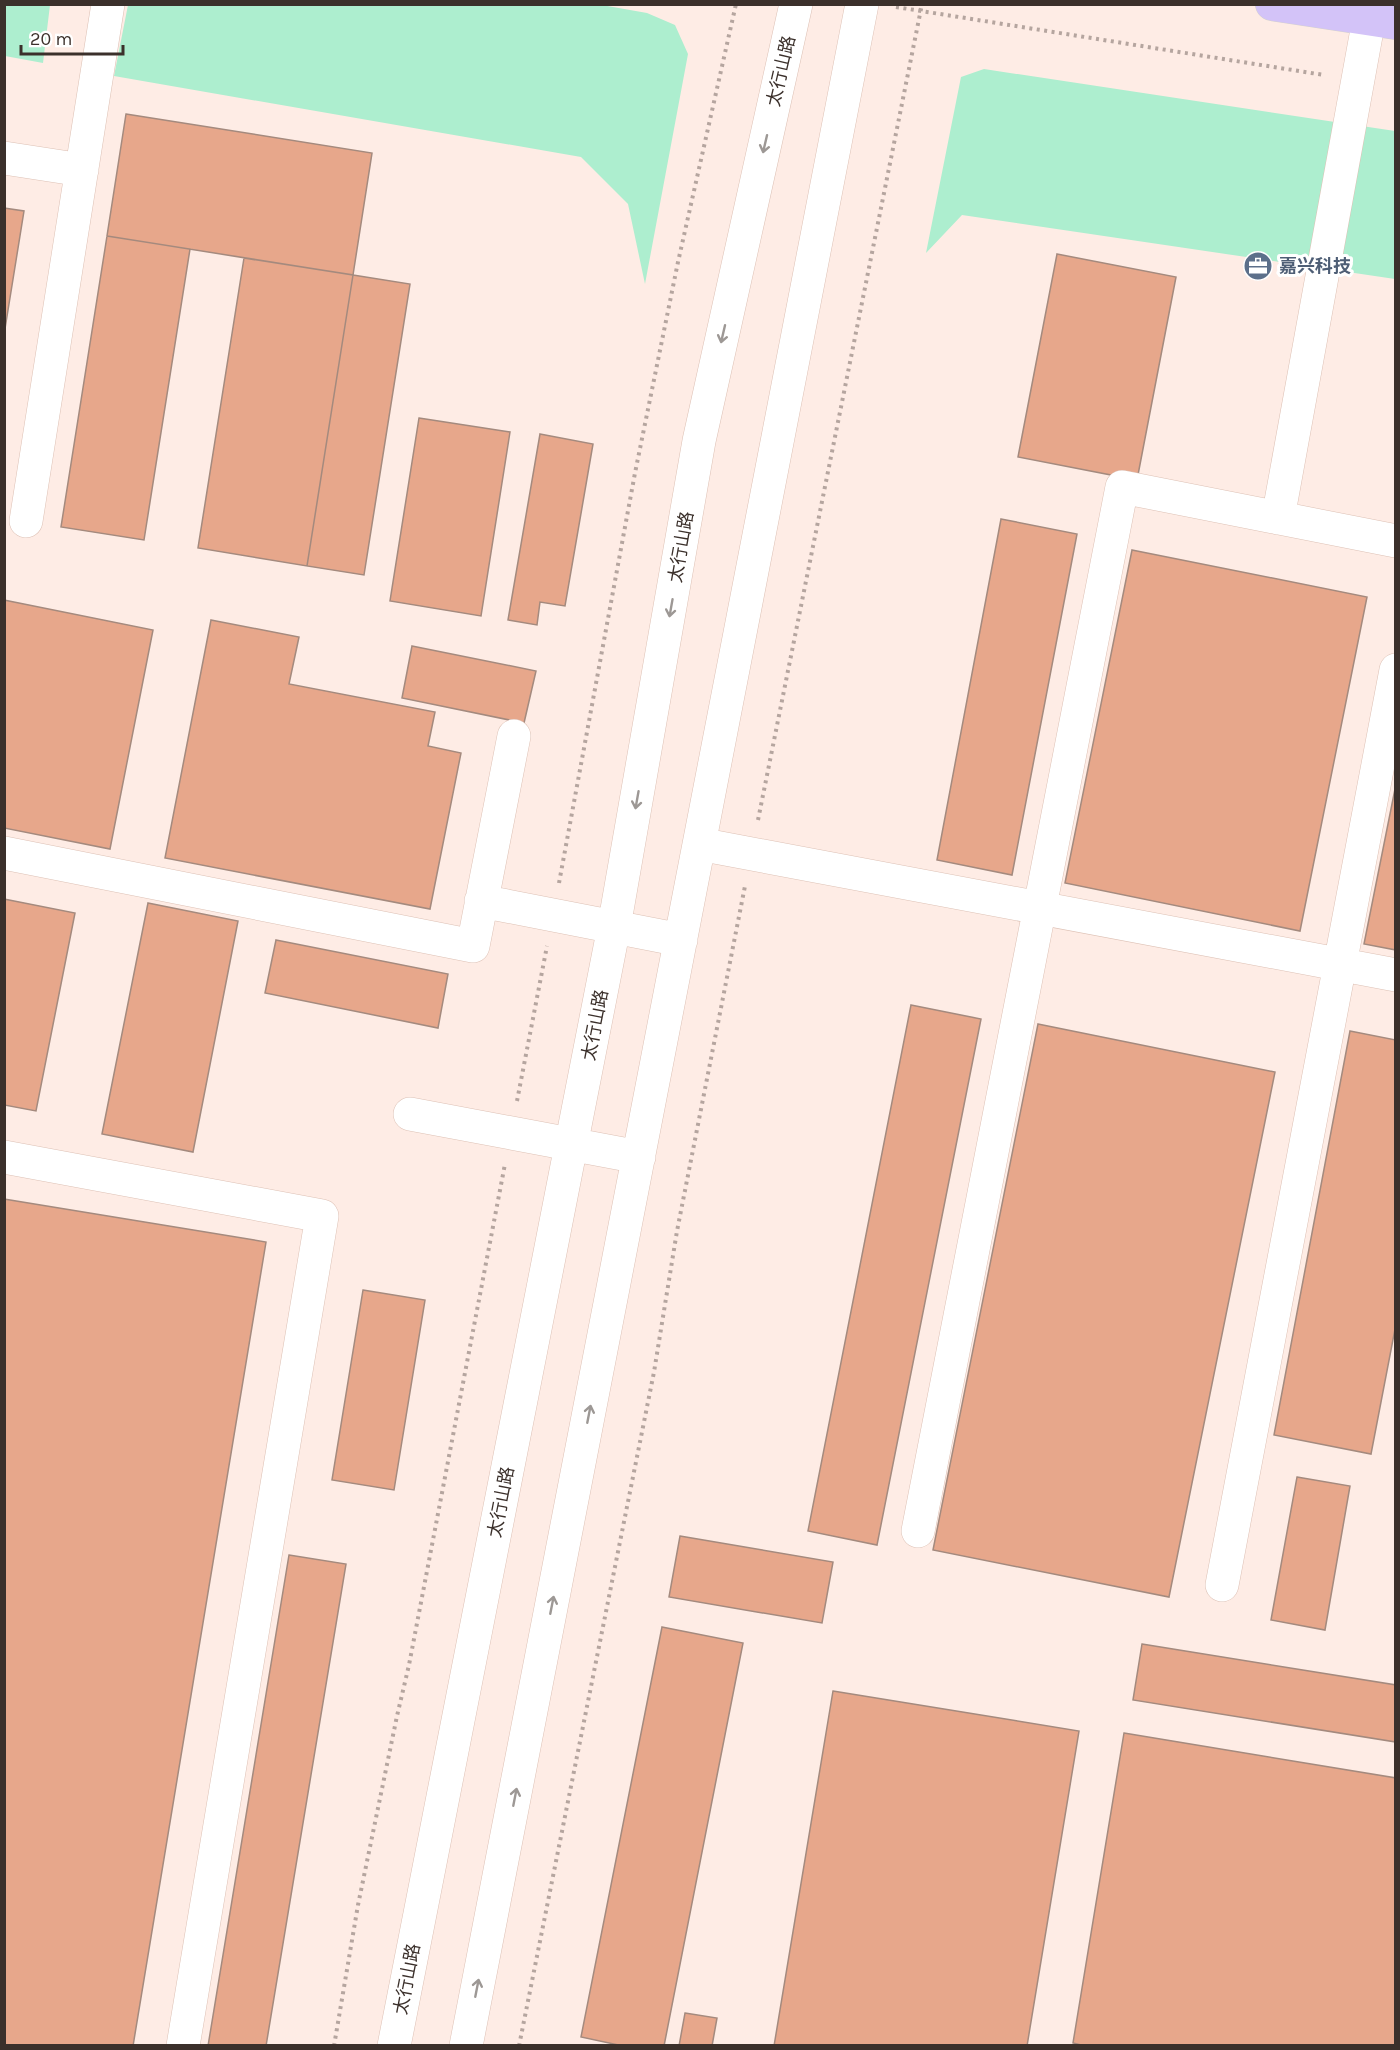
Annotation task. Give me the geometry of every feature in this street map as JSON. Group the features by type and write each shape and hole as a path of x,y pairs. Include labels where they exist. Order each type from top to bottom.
{"main road":[{"path":"1272,4 1382,21"}],"street":[{"path":"26,521 108,4"},
{"name":"太行山路","path":"394,2046 614,927 699,441 796,4"},
{"path":"466,2046 699,844 875,5"},
{"path":"1278,518 1358,80 1382,21"},
{"path":"4,158 82,170"},
{"path":"918,1531 1122,487 1395,541"},
{"path":"1222,1585 1395,670"},
{"path":"4,853 473,946 514,736"},
{"path":"699,844 1395,975"},
{"path":"481,901 681,940"},
{"path":"410,1114 639,1157"},
{"path":"4,1157 322,1216 183,2046"}],"path":[{"path":"334,2046 358,1905 397,1716 410,1665 635,473 678,262 736,4"},
{"path":"519,2046 654,1372 677,1231 751,854 922,4"},
{"path":"875,5 1358,80"}],"green space":[{"path":"596,4 647,13 675,25 688,54 645,284 628,204 581,157 114,76 128,5"},
{"path":"4,5 50,5 43,63 5,56"},
{"path":"984,69 1395,131 1395,279 962,215 926,253 961,77"}],"building":[{"path":"126,114 372,153 353,275 107,236"},
{"path":"4,208 24,211 4,335"},
{"path":"107,236 190,249 144,540 61,527"},
{"path":"1057,254 1176,277 1137,480 1018,457"},
{"path":"244,258 353,275 307,566 198,548"},
{"path":"353,275 410,284 364,575 307,566"},
{"path":"419,418 510,432 481,616 390,601"},
{"path":"540,434 593,444 565,606 540,602 537,625 508,620"},
{"path":"1001,519 1077,534 1012,875 937,860"},
{"path":"1132,550 1367,597 1300,931 1065,883"},
{"path":"4,600 153,630 110,849 4,828"},
{"path":"211,620 299,637 289,684 435,712 428,746 461,753 430,909 165,858"},
{"path":"412,646 536,671 524,723 402,698"},
{"path":"1396,784 1396,950 1364,944"},
{"path":"4,899 75,913 36,1111 4,1105"},
{"path":"148,903 238,921 193,1152 102,1134"},
{"path":"276,940 448,974 438,1028 265,993"},
{"path":"911,1005 981,1019 877,1545 808,1531"},
{"path":"1038,1024 1275,1072 1169,1597 933,1550"},
{"path":"1350,1031 1396,1040 1396,1324 1371,1454 1274,1435"},
{"path":"4,1199 266,1242 133,2046 4,2046"},
{"path":"363,1290 425,1300 394,1490 332,1480"},
{"path":"1297,1477 1350,1486 1325,1630 1271,1620"},
{"path":"680,1536 833,1562 822,1623 669,1597"},
{"path":"289,1555 346,1564 266,2046 208,2046"},
{"path":"662,1627 743,1643 664,2046 623,2046 581,2037"},
{"path":"1142,1644 1396,1685 1396,1742 1133,1700"},
{"path":"833,1691 1079,1731 1027,2046 774,2046"},
{"path":"1124,1733 1396,1778 1396,2046 1085,2046 1073,2043"},
{"path":"685,2013 717,2018 712,2046 679,2046"}],"place":[{"name":"嘉兴科技","path":"1258,266"}]}
